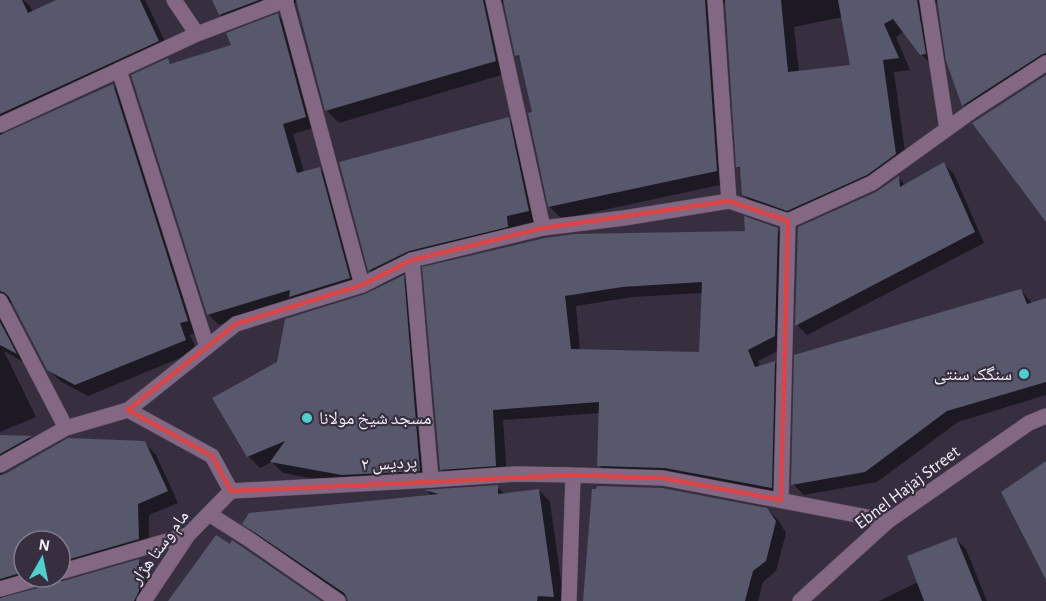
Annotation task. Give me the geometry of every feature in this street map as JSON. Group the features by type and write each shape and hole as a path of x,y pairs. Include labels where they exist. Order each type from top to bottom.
{"street":[{"path":"174,0 197,34"},
{"path":"0,125 197,34 286,0 362,285"},
{"path":"493,0 543,228"},
{"path":"715,0 729,201"},
{"path":"927,0 947,129"},
{"path":"0,465 66,428 128,410 236,324 362,285 412,260 543,228 729,201 788,221 872,183 947,129 1046,63"},
{"path":"119,70 207,347"},
{"path":"781,500 788,221"},
{"path":"412,260 431,480"},
{"path":"0,301 66,428"},
{"path":"128,410 212,456 231,491"},
{"name":"Ebnel Hajaj Street","path":"800,601 888,521 1029,423 1046,416"},
{"name":"پردیس ۲","path":"231,491 515,474 663,478 888,521"},
{"path":"569,601 573,475"},
{"name":"مام وستا هژار","path":"144,601 188,536 231,491"},
{"path":"209,514 338,601"},
{"path":"72,569 188,536"}],"highlighted area":[{"path":"729,201 788,221 781,500 663,478 573,475 231,491 212,456 128,410 236,324 362,285 412,260 543,228"}],"building":[{"path":"0,0 22,0 28,13 56,0 140,0 159,41 0,114"},
{"path":"212,0 259,0 219,15"},
{"path":"296,0 483,0 496,61 325,111"},
{"path":"503,0 705,0 717,171 548,207 528,113 532,112 519,55 515,56"},
{"path":"725,0 781,0 788,72 850,65 838,0 917,0 926,54 920,55 893,19 884,24 899,58 883,60 896,154 867,175 787,211 742,195 740,167 736,167"},
{"path":"937,0 1046,0 1046,53 962,106 946,61"},
{"path":"278,13 306,117 283,124 297,173 320,167 350,278 289,297 290,290 207,315 131,75 168,58 170,64 231,45 226,33"},
{"path":"1046,75 1046,222 972,123"},
{"path":"113,84 188,321 180,323 186,340 75,385 47,370 9,297 0,291 0,135"},
{"path":"509,117 529,211 507,216 508,227 409,251 368,271 339,162"},
{"path":"944,162 975,232 795,326 798,227 876,192 899,176 900,187"},
{"path":"744,216 778,228 775,336 748,350 755,367 775,361 772,488 665,468 597,466 599,402 493,410 496,466 440,470 422,267 545,238 574,234 745,231","holes":["702,282 699,352 571,349 565,296 622,287"]},
{"path":"404,275 420,471 342,475 270,462 285,441 247,457 212,398 277,362 285,319 365,294"},
{"path":"1021,289 1027,304 1046,298 1046,382 947,411 865,472 791,485 794,355"},
{"path":"0,322 17,354 0,345"},
{"path":"0,435 32,436 0,454"},
{"path":"68,438 145,441 168,491 138,504 139,539 72,559 72,529 12,529 12,576 0,579 0,475"},
{"path":"1046,461 1046,580 1001,492"},
{"path":"498,485 498,494 539,489 554,597 538,596 537,601 348,601 344,593 242,524 249,513 439,494 424,490"},
{"path":"597,486 662,488 767,508 776,521 766,561 753,571 745,601 583,601 592,489 596,489"},
{"path":"216,535 230,544 232,540 321,601 168,601"},
{"path":"956,537 982,601 924,601 907,556"},
{"path":"139,559 139,591 134,601 0,601 0,598 34,589 72,589 72,578"}],"place":[{"name":"سنگک سنتی","path":"1024,374"},
{"name":"مسجد شیخ مولانا","path":"307,418"}]}
